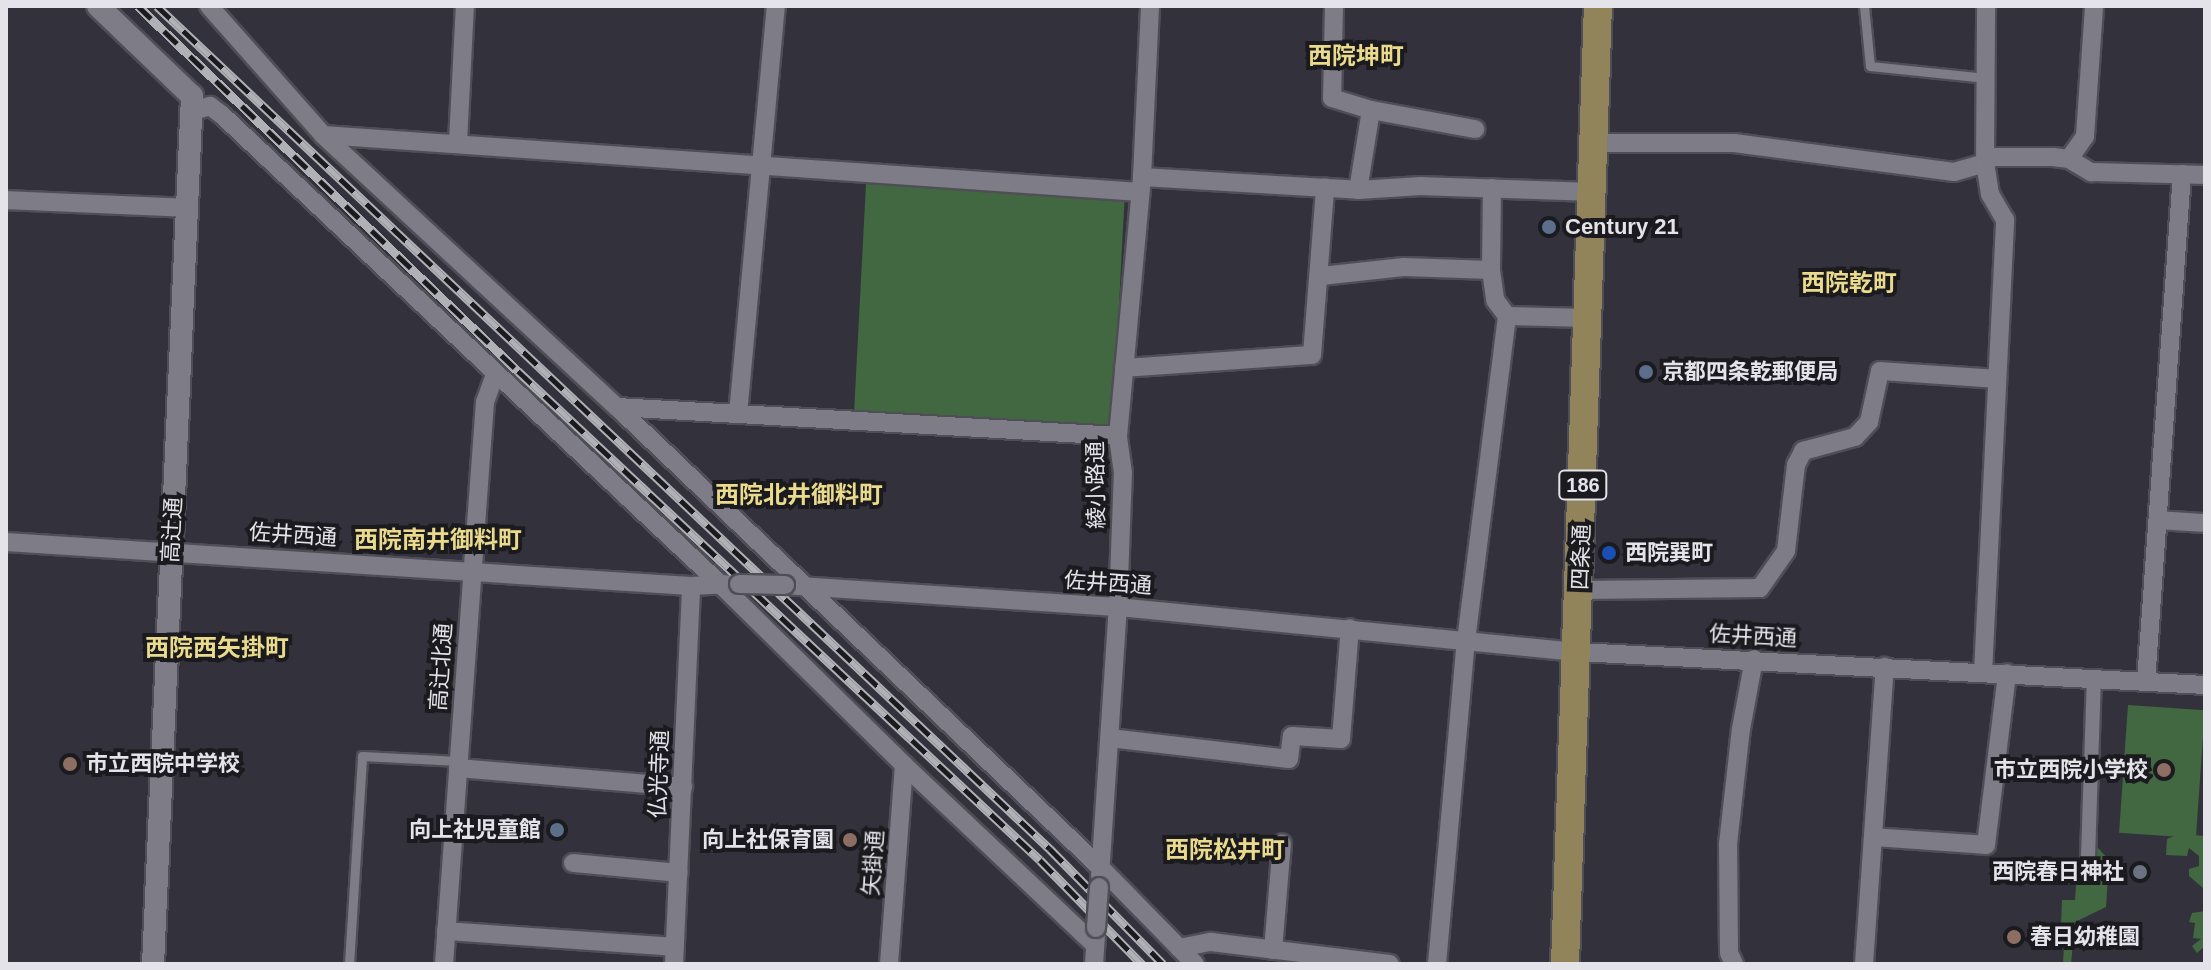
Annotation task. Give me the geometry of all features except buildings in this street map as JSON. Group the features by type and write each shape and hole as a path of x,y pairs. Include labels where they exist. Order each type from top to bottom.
{"main road":[{"name":"四条通","path":"1565,964 1598,6"}],"street":[{"path":"98,6 192,104 210,106 222,115 719,583 904,765 1096,936"},
{"path":"209,6 323,135 617,407 793,585 1195,964"},
{"path":"458,142 465,6"},
{"path":"738,414 776,6"},
{"name":"綾小路通","path":"1094,964 1118,607 1123,473 1118,436 1141,185 1150,6"},
{"path":"1334,6 1332,98 1371,110 1475,129"},
{"path":"1983,673 2005,220 1990,194 1985,163 1986,6"},
{"path":"2069,159 2085,136 2094,6"},
{"name":"高辻通","path":"153,964 192,104"},
{"path":"1358,190 1371,110"},
{"path":"323,135 458,142 759,166 1141,185 1358,190 1421,186 1592,192"},
{"path":"1593,143 1734,143 1954,172 1985,163 1992,157 2069,159 2091,172 2205,175"},
{"path":"2146,682 2182,174"},
{"path":"1124,368 1312,355 1321,276 1318,267 1325,188"},
{"path":"1437,964 1466,641 1507,316 1495,300 1491,270 1492,188"},
{"path":"6,200 187,208"},
{"path":"1321,276 1404,267 1491,270"},
{"path":"1507,316 1588,318"},
{"path":"1580,590 1760,588 1786,551 1796,465 1803,451 1855,437 1869,422 1880,371 1997,379"},
{"name":"高辻北通","path":"444,964 485,402 495,374"},
{"path":"617,407 1118,436"},
{"path":"2158,520 2205,523"},
{"name":"佐井西通","path":"6,542 171,550 691,586 719,583 793,585 1118,607 1578,652 2205,685"},
{"name":"仏光寺通","path":"674,956 691,586"},
{"path":"1110,738 1289,759 1292,736 1341,739 1350,628"},
{"path":"1734,964 1729,953 1728,844 1741,729 1754,659"},
{"path":"1864,964 1885,667"},
{"path":"1873,837 1986,845 2007,673"},
{"path":"2088,857 2094,679"},
{"path":"459,765 683,787"},
{"name":"矢掛通","path":"889,964 904,765"},
{"path":"1273,950 1282,843"},
{"path":"573,863 679,873"},
{"path":"446,931 674,956"},
{"path":"1179,948 1211,942 1390,964"}],"lane":[{"path":"1864,6 1870,66 1986,78"},
{"path":"349,964 362,756 459,765"}],"green space":[{"path":"866,184 1125,198 1113,425 854,412"},
{"name":"市立西院小学校","path":"2128,705 2205,710 2196,838 2119,833"},
{"path":"2179,834 2205,836 2205,898 2203,888 2189,876 2189,869 2199,866 2199,856 2189,848 2187,856 2166,855 2167,839"},
{"path":"2098,848 2109,860 2106,907 2075,922 2071,964 2063,964 2065,926 2061,924 2062,900 2075,900 2078,860 2088,861 2092,851"},
{"path":"2205,911 2205,946 2197,953 2192,946 2201,939 2193,938 2195,923 2189,922 2192,913"}],"railway":[{"path":"138,6 518,371 1040,860 1142,964"},
{"path":"157,6 1050,849 1163,964"}],"place":[{"name":"Century 21","path":"1549,227"},
{"name":"京都四条乾郵便局","path":"1646,372"},
{"name":"西院巽町","path":"1609,553"},
{"name":"市立西院中学校","path":"70,764"},
{"name":"市立西院小学校","path":"2164,770"},
{"name":"向上社児童館","path":"557,830"},
{"name":"向上社保育園","path":"850,840"},
{"name":"西院春日神社","path":"2140,872"},
{"name":"春日幼稚園","path":"2014,937"}],"district":[{"name":"西院坤町","path":"1356,56"},
{"name":"西院乾町","path":"1849,283"},
{"name":"西院北井御料町","path":"799,495"},
{"name":"西院南井御料町","path":"438,540"},
{"name":"西院西矢掛町","path":"217,648"},
{"name":"西院松井町","path":"1225,850"}]}
